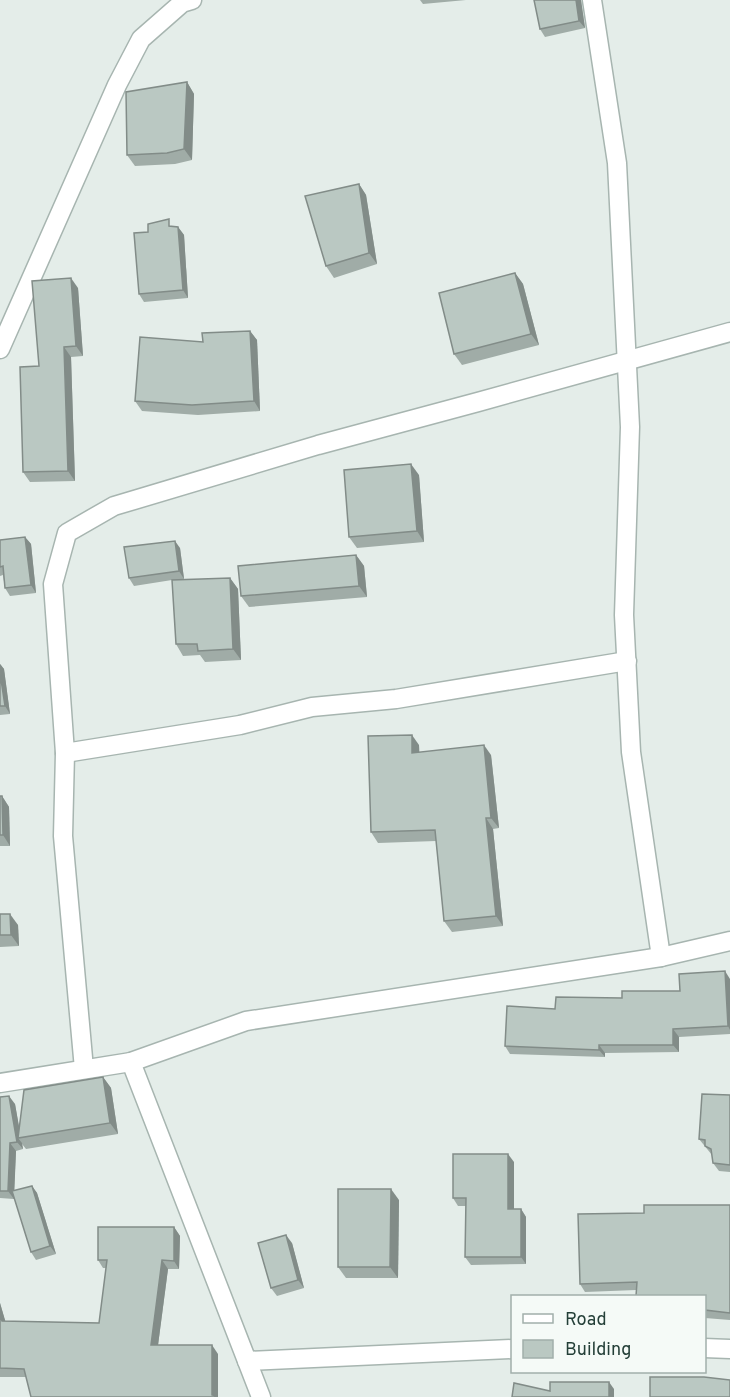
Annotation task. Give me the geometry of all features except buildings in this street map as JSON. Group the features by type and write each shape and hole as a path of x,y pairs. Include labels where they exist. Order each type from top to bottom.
{"street":[{"path":"592,0 617,163 630,427 624,615 631,752 661,957"},
{"path":"0,349 117,85 141,39 185,1"},
{"path":"84,1069 63,836 65,753 53,585 67,533 114,506 318,445 730,332"},
{"path":"65,753 240,725 312,707 396,699 627,661"},
{"path":"0,1083 131,1062 246,1021 661,957 730,941"},
{"path":"131,1062 261,1397"},
{"path":"706,1348 730,1349"},
{"path":"247,1361 511,1349"}]}
